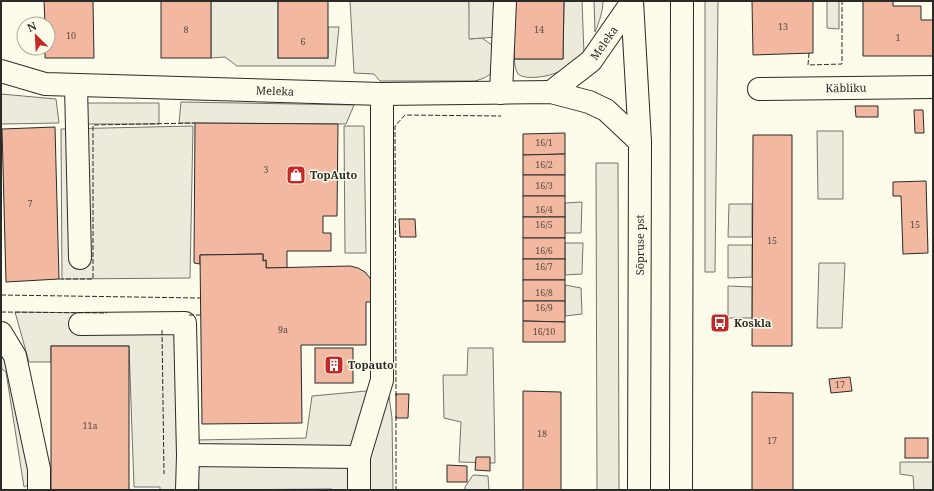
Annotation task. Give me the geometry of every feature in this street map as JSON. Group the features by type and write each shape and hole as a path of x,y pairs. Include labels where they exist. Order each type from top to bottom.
{"main road":[{"path":"501,94 505,1"},
{"path":"681,490 682,1"},
{"name":"Meleka","path":"551,92 591,62 632,2"},
{"name":"Sõpruse pst","path":"632,2 640,142 639,490"},
{"name":"Meleka","path":"1,71 45,84 76,86 382,94 501,94 551,92 589,102 606,110 640,142"},
{"path":"76,86 80,258"},
{"name":"Käbliku","path":"759,89 933,87"},
{"path":"358,490 359,457 382,380 382,94"},
{"path":"80,324 185,322 188,455 187,490"},
{"path":"1,334 15,356 39,470 39,490"},
{"path":"188,455 359,457"}],"shaded area":[{"path":"211,1 278,1 278,58 328,58 328,27 339,27 335,66 237,66 225,57 211,58"},
{"path":"350,1 469,1 470,39 482,38 496,48 493,70 487,76 475,81 380,81 374,74 354,73"},
{"path":"469,1 511,1 511,36 469,39"},
{"path":"564,1 582,1 584,54 575,62 550,75 526,77 518,74 514,59 563,59"},
{"path":"594,1 603,1 602,13 595,32"},
{"path":"705,1 718,1 715,272 705,272"},
{"path":"827,1 839,1 839,29 827,28"},
{"path":"1,94 56,99 59,123 1,124"},
{"path":"181,102 354,105 346,124 179,123"},
{"path":"82,103 159,103 159,124 83,124"},
{"path":"193,126 190,278 62,279 61,129"},
{"path":"344,126 364,126 366,253 345,253"},
{"path":"817,131 843,131 843,199 818,199"},
{"path":"596,163 618,163 619,490 597,490"},
{"path":"582,202 581,233 565,233 565,203"},
{"path":"729,204 752,204 752,237 728,237"},
{"path":"565,243 583,243 582,274 565,275"},
{"path":"728,245 752,245 752,277 728,278"},
{"path":"819,263 845,263 842,328 817,328"},
{"path":"565,285 581,288 582,314 565,316"},
{"path":"728,286 752,287 752,318 728,318"},
{"path":"15,312 184,314 186,490 160,490 160,487 134,487 129,346 51,346 51,362 29,362"},
{"path":"1,342 36,481 24,487 6,372 1,368"},
{"path":"468,348 493,348 495,463 459,462 461,422 444,418 443,375 467,375"},
{"path":"388,389 392,418 393,490 199,490 196,440 306,438 312,396"},
{"path":"900,462 933,462 933,490 914,490 913,476 900,474"},
{"path":"473,475 488,476 489,490 465,490 465,487"}],"building":[{"path":"44,1 93,1 94,58 45,58 45,56 56,56 56,16 45,16"},
{"path":"161,1 211,1 211,58 161,58"},
{"path":"278,1 328,1 328,58 278,58"},
{"path":"515,1 564,1 563,59 514,59"},
{"path":"752,1 813,1 813,53 753,55"},
{"path":"863,1 893,1 893,6 921,6 921,20 933,20 933,56 863,56"},
{"path":"855,106 878,106 878,117 856,117"},
{"path":"914,110 923,110 924,133 915,133"},
{"path":"195,123 338,124 337,216 323,216 323,233 331,233 331,251 287,251 287,268 266,268 266,260 263,261 263,254 200,255 200,264 194,263"},
{"path":"55,127 59,279 6,282 2,129"},
{"path":"565,133 565,154 523,155 523,134"},
{"path":"753,135 792,135 792,346 752,346"},
{"path":"565,154 565,175 523,175 523,155"},
{"path":"523,175 565,175 565,196 523,196"},
{"path":"926,181 928,253 903,254 901,196 893,196 893,182"},
{"path":"523,196 565,196 565,217 523,217"},
{"path":"523,217 565,217 565,238 523,238"},
{"path":"399,219 415,219 416,237 400,237"},
{"path":"523,238 565,238 565,259 523,259"},
{"path":"263,254 263,261 266,260 266,268 350,266 365,272 373,285 373,302 366,302 366,345 301,345 302,423 202,424 200,255"},
{"path":"523,259 565,259 565,280 523,280"},
{"path":"523,280 565,280 565,301 523,301"},
{"path":"523,301 565,301 565,322 523,321"},
{"path":"523,321 565,322 565,342 523,342"},
{"path":"51,346 129,346 129,490 51,490"},
{"name":"Topauto","path":"315,348 353,348 353,383 315,383"},
{"path":"850,377 852,391 831,393 829,379"},
{"path":"523,391 561,392 561,490 523,490"},
{"path":"752,392 793,393 793,490 752,490"},
{"path":"396,394 409,394 408,418 396,418"},
{"path":"905,438 928,438 928,458 905,458"},
{"path":"476,457 490,457 490,471 475,470"},
{"path":"447,465 467,466 467,482 447,482"}],"fence":[{"path":"809,53 808,65 842,64 842,1"},
{"path":"396,396 395,126 405,115 501,116"},
{"path":"59,279 93,279 93,125 195,123"},
{"path":"1,295 200,298"},
{"path":"1,312 107,313"},
{"path":"189,315 201,315"},
{"path":"162,330 164,474"},
{"path":"396,416 396,490"}],"place":[{"name":"TopAuto","path":"296,175"},
{"name":"Koskla","path":"720,323"},
{"name":"Topauto","path":"334,365"}]}
